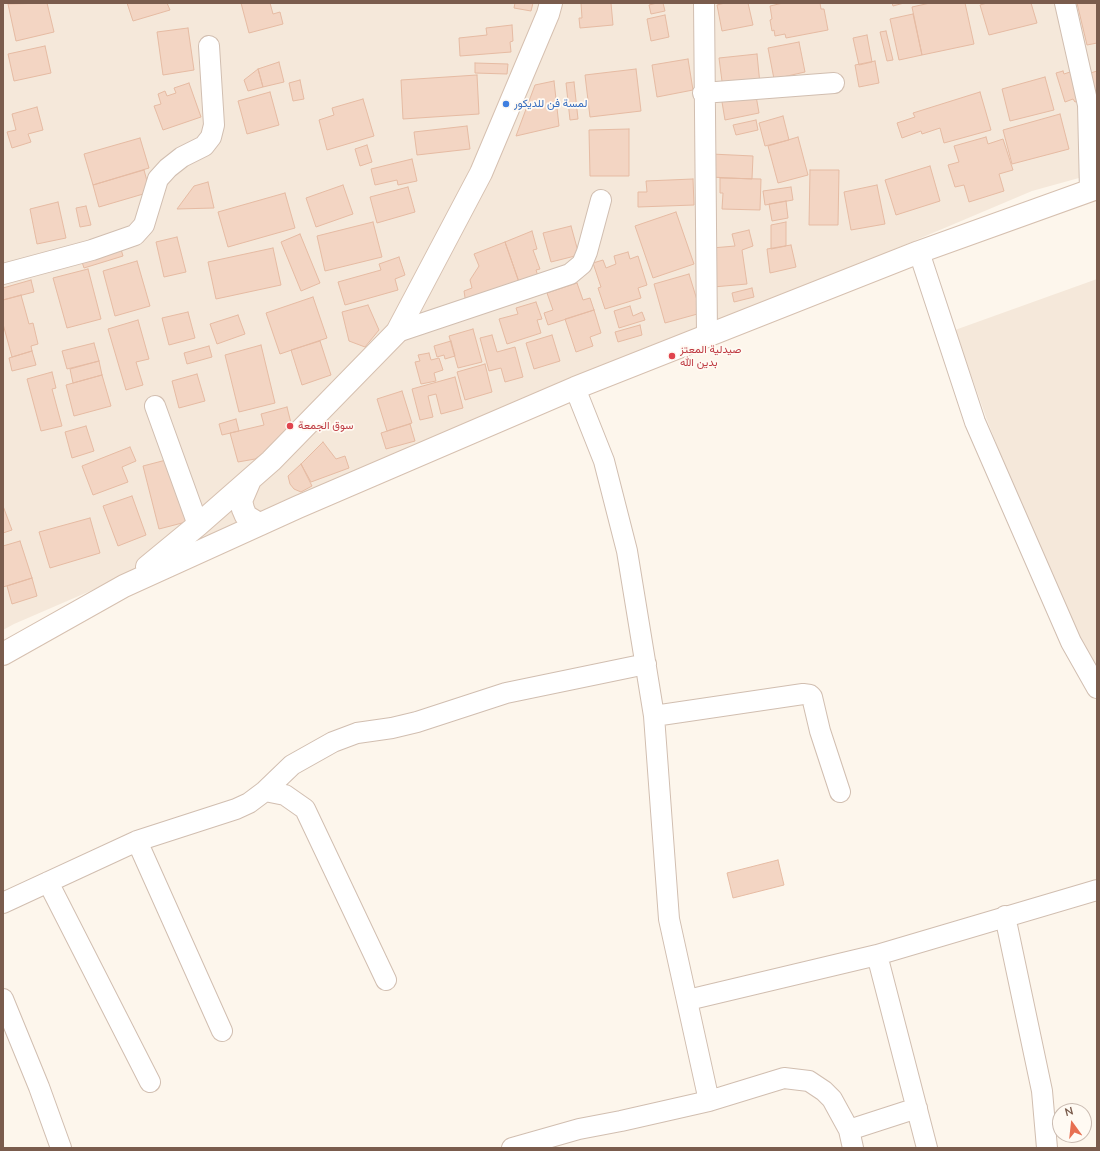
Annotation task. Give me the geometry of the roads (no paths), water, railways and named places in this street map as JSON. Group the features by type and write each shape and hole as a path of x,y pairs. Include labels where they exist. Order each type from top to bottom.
{"main road":[{"path":"124,586 198,525 271,461 397,332 481,173 548,14 551,3"},
{"path":"3,654 124,586 260,524 575,388 919,252 1094,189"},
{"path":"251,478 241,501 246,516 260,524"}],"street":[{"path":"704,3 703,93 707,335"},
{"path":"1065,3 1088,105 1094,189"},
{"path":"3,274 92,250 135,235 144,225 158,179 168,168 182,157 204,146 210,137 214,125 209,46"},
{"path":"703,93 834,83"},
{"path":"397,332 570,274 582,264 587,252 601,200"},
{"path":"919,252 975,422 1071,642 1097,688"},
{"path":"575,388 604,461 627,550 654,716 669,919 709,1101"},
{"path":"155,406 198,525"},
{"path":"3,903 137,841 236,809 249,803 265,791 292,765 334,742 357,733 392,728 417,722 506,693 646,664"},
{"path":"654,716 803,694 810,695 812,697 820,731 840,792"},
{"path":"265,791 285,795 305,809 386,980"},
{"path":"137,841 222,1031"},
{"path":"48,882 150,1082"},
{"path":"688,1000 877,955 1097,890"},
{"path":"1005,916 1042,1091 1047,1148"},
{"path":"877,955 927,1148"},
{"path":"3,999 39,1087 61,1148"},
{"path":"512,1148 579,1129 709,1101 784,1078 809,1081 824,1091 832,1099 851,1139 917,1108"}],"place":[{"name":"لمسة فن للديكور","path":"506,104"},
{"name":"صيدلية المعتز بدين الله","path":"672,356"},
{"name":"سوق الجمعة","path":"290,426"}]}
